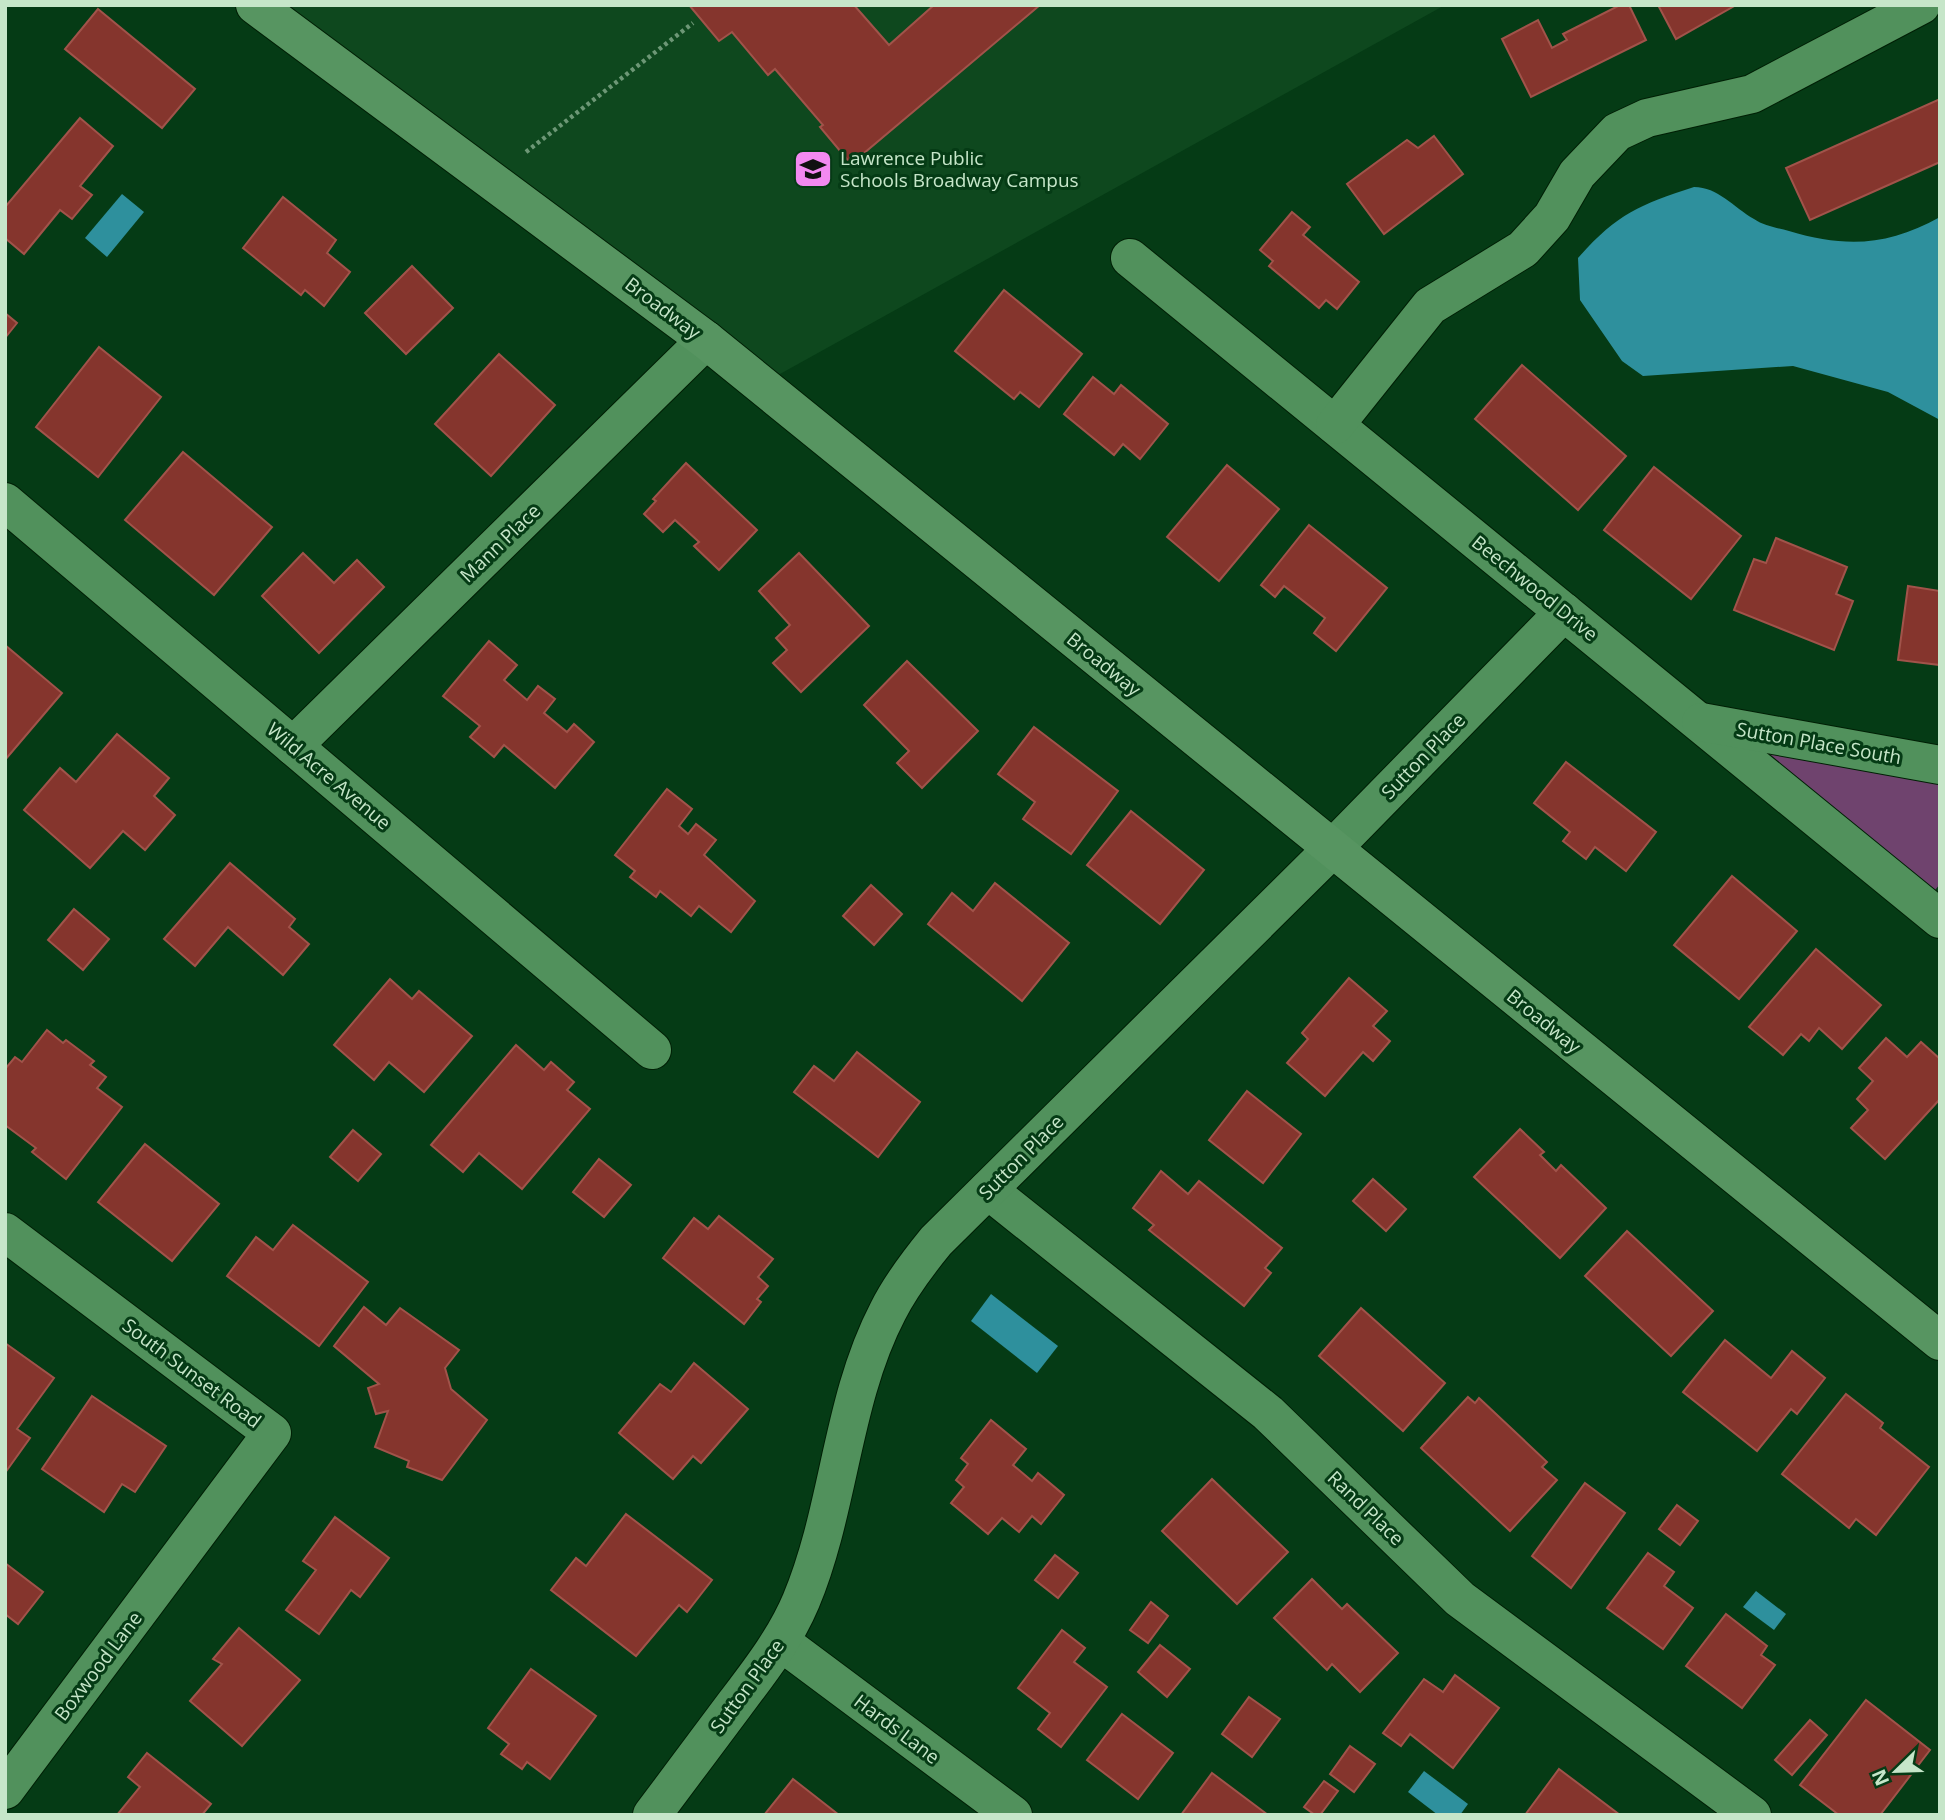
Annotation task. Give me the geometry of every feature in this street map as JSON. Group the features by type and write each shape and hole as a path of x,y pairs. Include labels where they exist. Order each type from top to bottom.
{"main road":[{"name":"Broadway","path":"255,5 706,340 1331,850 1940,1341"}],"street":[{"path":"1335,425 1430,306 1522,249 1552,217 1577,174 1617,132 1647,117 1752,94 1921,5"},
{"name":"Beechwood Drive","path":"1130,257 1699,722 1934,903"},
{"name":"Mann Place","path":"293,746 706,340"},
{"name":"Wild Acre Avenue","path":"5,502 652,1050"},
{"name":"Sutton Place","path":"652,1815 781,1642 801,1600 830,1512 856,1401 887,1311 909,1274 936,1241 1331,850 1564,612"},
{"name":"Sutton Place South","path":"1699,722 1940,765"},
{"name":"Rand Place","path":"988,1190 1268,1413 1460,1599 1752,1815"},
{"name":"South Sunset Road","path":"5,1233 272,1433 191,1541"},
{"name":"Boxwood Lane","path":"5,1790 191,1541"},
{"name":"Hards Lane","path":"781,1642 1013,1815"}],"path":[{"path":"526,152 693,23"}],"shaded area":[{"name":"Lawrence Public Schools Broadway Campus","path":"255,5 1445,5 762,384"},
{"path":"1699,722 1940,765 1940,884 1923,905"}],"water":[{"path":"1694,187 1711,190 1762,223 1829,240 1848,242 1884,239 1921,227 1940,217 1940,420 1888,392 1793,366 1643,376 1622,361 1580,300 1578,258 1605,231 1630,213"},
{"path":"122,194 144,212 107,257 85,238"},
{"path":"991,1294 1058,1346 1037,1373 971,1321"},
{"path":"1756,1591 1786,1614 1774,1630 1743,1607"},
{"path":"1424,1771 1468,1804 1460,1815 1438,1815 1408,1792"}],"building":[{"path":"689,5 854,5 889,45 934,5 1040,5 851,164 820,127 823,125 775,69 768,75 732,32 719,41"},
{"path":"1620,5 1629,5 1646,40 1531,97 1502,39 1538,20 1552,48 1567,40 1563,34"},
{"path":"1658,5 1736,5 1676,39"},
{"path":"98,9 195,89 162,128 65,49"},
{"path":"1940,99 1940,162 1810,220 1786,168"},
{"path":"80,118 113,146 80,186 92,195 72,219 60,210 24,254 5,238 5,207"},
{"path":"1434,136 1463,174 1384,234 1347,184 1407,140 1418,148"},
{"path":"283,197 336,240 327,253 350,272 324,306 305,290 301,295 243,248"},
{"path":"1292,212 1310,227 1303,235 1359,282 1337,309 1326,300 1319,308 1269,266 1273,261 1260,250"},
{"path":"412,266 453,308 406,354 365,313"},
{"path":"1004,290 1082,354 1039,407 1020,392 1014,399 955,351"},
{"path":"5,313 17,323 5,338"},
{"path":"99,347 161,397 98,477 36,427"},
{"path":"499,354 555,405 491,476 435,424"},
{"path":"1522,365 1626,456 1578,510 1475,419"},
{"path":"1093,377 1114,394 1121,385 1168,424 1140,459 1123,444 1114,455 1064,414"},
{"path":"183,452 272,527 214,595 125,520"},
{"path":"686,463 757,530 719,570 694,546 699,542 675,520 663,532 644,514 656,501 653,499"},
{"path":"1227,465 1279,509 1219,581 1167,537"},
{"path":"1654,467 1741,536 1691,599 1604,530"},
{"path":"1309,525 1387,588 1336,651 1314,633 1325,618 1284,586 1275,597 1261,585"},
{"path":"1776,538 1847,567 1836,594 1853,601 1834,650 1734,610 1754,559 1766,563"},
{"path":"303,553 334,583 357,560 384,587 319,653 262,596"},
{"path":"799,553 869,626 801,692 773,663 787,650 776,638 790,625 759,591"},
{"path":"1908,586 1940,591 1940,665 1898,660"},
{"path":"489,641 517,665 504,680 527,700 538,686 555,699 544,713 567,732 574,724 594,742 555,788 504,745 494,757 470,737 480,726 443,696"},
{"path":"5,645 62,693 5,760"},
{"path":"907,661 978,731 922,788 897,763 909,751 864,705"},
{"path":"1034,727 1118,791 1071,854 1023,819 1035,802 998,774"},
{"path":"117,734 169,778 154,796 175,815 145,850 123,831 90,868 24,810 60,768 76,782"},
{"path":"1566,762 1656,832 1626,871 1595,847 1586,859 1563,841 1570,832 1534,803"},
{"path":"667,789 692,809 679,826 688,834 696,824 716,840 704,855 755,901 731,932 699,906 691,916 660,891 656,897 630,877 635,871 615,855"},
{"path":"1131,811 1204,870 1160,924 1087,865"},
{"path":"230,863 295,919 289,927 309,944 283,975 228,927 195,966 164,939"},
{"path":"1732,876 1797,931 1739,999 1674,945"},
{"path":"995,883 1069,943 1022,1001 928,924 952,893 973,911"},
{"path":"871,885 902,914 874,945 843,916"},
{"path":"74,909 109,939 83,970 48,940"},
{"path":"1816,949 1881,1005 1842,1049 1819,1028 1809,1041 1801,1034 1783,1055 1749,1027"},
{"path":"1349,978 1387,1011 1373,1026 1390,1041 1373,1061 1363,1052 1325,1096 1287,1063 1308,1039 1302,1033"},
{"path":"390,979 412,999 419,991 472,1036 424,1092 389,1062 374,1080 334,1045"},
{"path":"47,1030 63,1043 66,1040 94,1061 90,1065 106,1077 97,1088 122,1107 66,1179 32,1152 36,1148 5,1125 5,1069 15,1057 22,1062"},
{"path":"1886,1038 1907,1057 1921,1042 1940,1059 1940,1099 1885,1159 1851,1128 1868,1110 1857,1099 1873,1081 1859,1068"},
{"path":"516,1045 544,1070 551,1062 574,1082 567,1090 590,1109 522,1189 479,1153 463,1172 431,1145"},
{"path":"857,1052 920,1102 878,1157 794,1092 814,1066 834,1081"},
{"path":"1247,1091 1301,1134 1263,1183 1209,1140"},
{"path":"1520,1129 1544,1152 1540,1155 1556,1171 1561,1165 1606,1208 1560,1258 1474,1177"},
{"path":"353,1130 381,1154 358,1181 330,1157"},
{"path":"145,1144 219,1204 172,1261 98,1202"},
{"path":"599,1159 631,1185 604,1217 573,1192"},
{"path":"1161,1171 1188,1194 1199,1181 1282,1248 1265,1268 1271,1273 1244,1306 1149,1230 1154,1225 1133,1208"},
{"path":"1373,1179 1406,1209 1386,1231 1353,1201"},
{"path":"719,1216 773,1259 758,1277 768,1286 757,1299 761,1302 744,1324 663,1258 694,1218 708,1229"},
{"path":"293,1225 368,1282 319,1346 227,1276 256,1237 273,1250"},
{"path":"1627,1231 1713,1311 1671,1356 1585,1276"},
{"path":"364,1307 386,1325 400,1308 459,1350 445,1368 451,1389 487,1420 442,1480 407,1467 409,1461 375,1447 388,1411 376,1414 368,1388 379,1384 334,1346"},
{"path":"1361,1308 1445,1383 1403,1431 1319,1356"},
{"path":"1725,1340 1771,1378 1792,1351 1825,1378 1797,1414 1791,1409 1757,1451 1683,1392"},
{"path":"5,1343 54,1378 17,1429 30,1438 5,1473"},
{"path":"694,1363 748,1409 701,1463 693,1456 673,1479 619,1433 660,1384 671,1392"},
{"path":"1846,1394 1883,1423 1880,1428 1929,1467 1876,1535 1856,1519 1849,1528 1782,1474"},
{"path":"92,1396 166,1446 135,1492 122,1484 104,1512 42,1469"},
{"path":"1468,1397 1475,1403 1479,1398 1547,1462 1542,1467 1557,1480 1510,1531 1421,1448"},
{"path":"991,1420 1026,1449 1013,1465 1032,1481 1038,1473 1064,1495 1041,1524 1032,1516 1019,1532 1002,1518 988,1534 951,1503 964,1487 956,1480 968,1464 961,1458"},
{"path":"1212,1479 1288,1552 1237,1604 1162,1531"},
{"path":"1585,1483 1625,1513 1571,1588 1532,1556"},
{"path":"1677,1505 1698,1521 1680,1545 1659,1529"},
{"path":"626,1514 712,1580 687,1612 679,1605 636,1656 551,1590 576,1558 586,1566"},
{"path":"335,1517 389,1558 360,1597 351,1590 319,1634 286,1610 316,1570 303,1561"},
{"path":"1648,1553 1674,1572 1664,1586 1693,1608 1663,1649 1607,1608"},
{"path":"1055,1555 1078,1573 1058,1598 1035,1580"},
{"path":"5,1563 43,1592 18,1624 5,1614"},
{"path":"1312,1579 1342,1609 1347,1604 1398,1653 1360,1692 1332,1664 1327,1670 1274,1618"},
{"path":"1151,1602 1168,1616 1148,1643 1130,1630"},
{"path":"1726,1614 1767,1646 1761,1655 1775,1665 1742,1708 1686,1666"},
{"path":"239,1628 300,1680 242,1746 190,1701 222,1664 213,1659"},
{"path":"1062,1630 1085,1648 1074,1662 1107,1687 1061,1747 1038,1729 1050,1713 1018,1688"},
{"path":"1160,1645 1190,1669 1167,1697 1138,1672"},
{"path":"531,1669 596,1716 550,1779 527,1762 522,1769 501,1754 509,1744 488,1728"},
{"path":"1455,1675 1499,1708 1453,1768 1410,1734 1401,1746 1383,1733 1424,1679 1443,1692"},
{"path":"1249,1697 1280,1719 1252,1757 1222,1734"},
{"path":"1866,1700 1930,1750 1880,1815 1839,1815 1800,1785"},
{"path":"1122,1714 1173,1753 1138,1799 1087,1760"},
{"path":"1810,1720 1827,1735 1792,1775 1775,1760"},
{"path":"1350,1746 1375,1764 1354,1792 1330,1774"},
{"path":"147,1753 211,1804 202,1815 117,1815 140,1787 128,1777"},
{"path":"1559,1769 1620,1815 1525,1815"},
{"path":"1212,1773 1268,1815 1181,1815"},
{"path":"793,1779 839,1815 764,1815"},
{"path":"1324,1781 1338,1791 1320,1815 1315,1815 1304,1807"}],"place":[{"name":"Lawrence Public Schools Broadway Campus","path":"813,169"}]}
